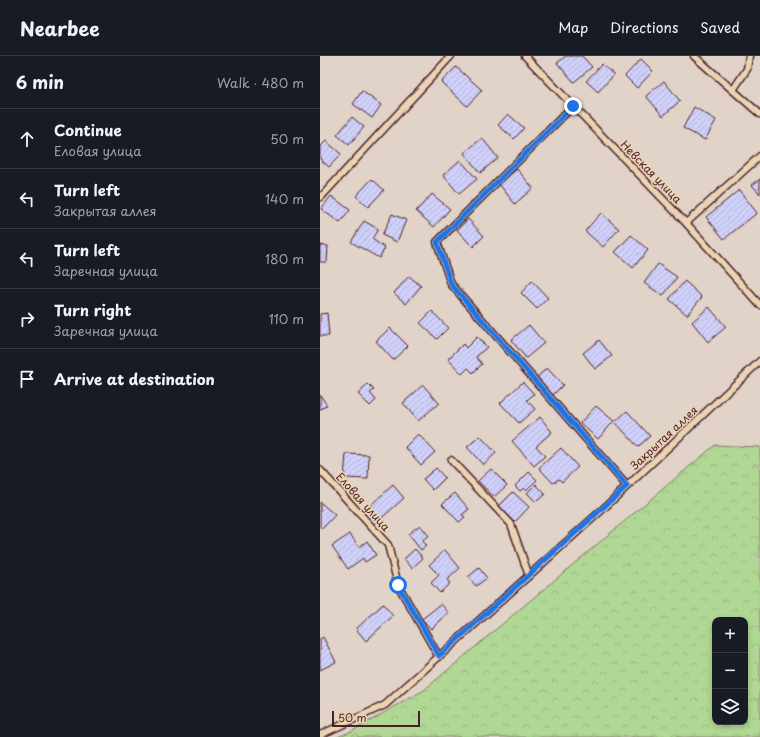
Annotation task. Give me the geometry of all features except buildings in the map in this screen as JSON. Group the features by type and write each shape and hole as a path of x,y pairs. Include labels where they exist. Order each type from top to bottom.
{"lane":[{"path":"321,197 451,56"},
{"name":"Невская улица","path":"525,56 686,223 760,305"},
{"path":"694,56 760,114"},
{"path":"733,90 747,69 749,56"},
{"path":"573,106 437,242 451,284 627,486"},
{"path":"686,223 760,156"},
{"name":"Закрытая аллея","path":"320,735 386,705 627,486 760,361"},
{"path":"451,460 511,524 529,576"},
{"name":"Еловая улица","path":"320,470 388,545 398,585 439,656"}],"green space":[{"path":"715,445 760,447 760,737 337,737 352,731 424,690"}],"route":[{"path":"398,585 439,656 627,486 451,284 437,242 573,106"}]}
